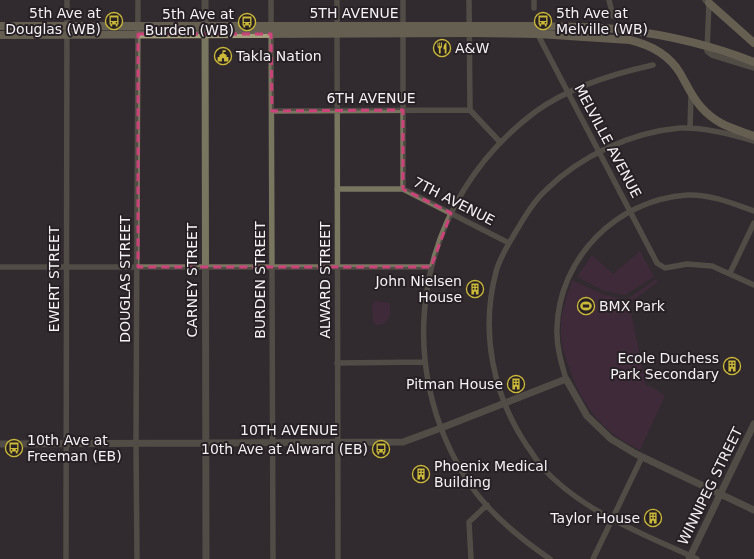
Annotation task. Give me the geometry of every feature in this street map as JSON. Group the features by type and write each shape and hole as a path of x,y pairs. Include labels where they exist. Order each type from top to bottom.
{"main road":[{"path":"707,2 754,43"},
{"name":"5TH AVENUE","path":"0,26 67,30 403,30 533,26 624,30 655,34 706,46 754,62"},
{"name":"5TH AVENUE","path":"469,29 608,37 645,43 672,62 692,95"},
{"name":"5TH AVENUE","path":"0,35 67,30"},
{"path":"692,95 702,108 724,126 754,136"}],"street":[{"name":"EWERT STREET","path":"66,559 67,0"},
{"name":"DOUGLAS STREET","path":"137,559 136,443 138,266 138,0"},
{"name":"CARNEY STREET","path":"205,0 206,559"},
{"name":"BURDEN STREET","path":"271,0 273,559"},
{"name":"ALWARD STREET","path":"337,0 338,559"},
{"path":"403,0 403,189"},
{"path":"469,0 470,110 500,142"},
{"path":"534,0 534,8"},
{"path":"609,0 613,16"},
{"path":"706,46 707,2"},
{"name":"MELVILLE AVENUE","path":"533,26 600,151 657,263 662,267 695,264 712,266 730,273"},
{"name":"5TH AVENUE","path":"706,46 707,51 712,55 754,68"},
{"path":"550,559 514,532 486,505 471,487 450,451 434,405 425,362 424,314 431,267 450,213 472,176 500,142 535,112 584,85 620,72 653,65"},
{"path":"690,128 692,95"},
{"name":"6TH AVENUE","path":"272,111 470,110"},
{"path":"692,558 579,500 541,466 517,431 503,404 494,376 489,318 496,271 510,243 528,213 544,191 561,176 600,151 649,133 690,128 754,140"},
{"name":"7TH AVENUE","path":"337,189 403,189 510,243"},
{"path":"754,211 722,199 687,195 659,200 631,211 608,225 590,243 575,263 566,282 560,301 557,328 558,349 566,379 580,406 597,427 611,440 642,457 754,510"},
{"path":"754,223 730,273 754,285"},
{"path":"0,267 431,267"},
{"path":"337,363 425,362"},
{"name":"10TH AVENUE","path":"0,444 403,442 566,379"},
{"name":"WINNIPEG STREET","path":"692,558 720,494 752,433 754,424"},
{"path":"593,559 642,457"},
{"path":"470,559 469,522 486,505"}],"highlighted area":[{"path":"138,34 271,34 272,111 403,110 403,189 451,213 431,267 138,267"}],"shaded area":[{"path":"640,251 654,277 625,295 604,291 577,277 592,255 613,274"},
{"path":"656,279 658,282 629,303 646,385 652,387 665,396 640,450 614,434 603,425 586,404 579,392 566,358 562,340 561,321 572,280 605,295 626,300"},
{"path":"375,301 390,303 390,316 384,324 376,325 373,322 372,306"}],"place":[{"name":"5th Ave at Douglas (WB)","path":"114,21"},
{"name":"5th Ave at Melville (WB)","path":"543,21"},
{"name":"5th Ave at Burden (WB)","path":"247,22"},
{"name":"A&W","path":"442,48"},
{"name":"Takla Nation","path":"223,56"},
{"name":"John Nielsen House","path":"475,289"},
{"name":"BMX Park","path":"586,306"},
{"name":"Ecole Duchess Park Secondary","path":"732,366"},
{"name":"Pitman House","path":"516,384"},
{"name":"10th Ave at Freeman (EB)","path":"14,448"},
{"name":"10th Ave at Alward (EB)","path":"381,449"},
{"name":"Phoenix Medical Building","path":"421,474"},
{"name":"Taylor House","path":"653,518"}]}
